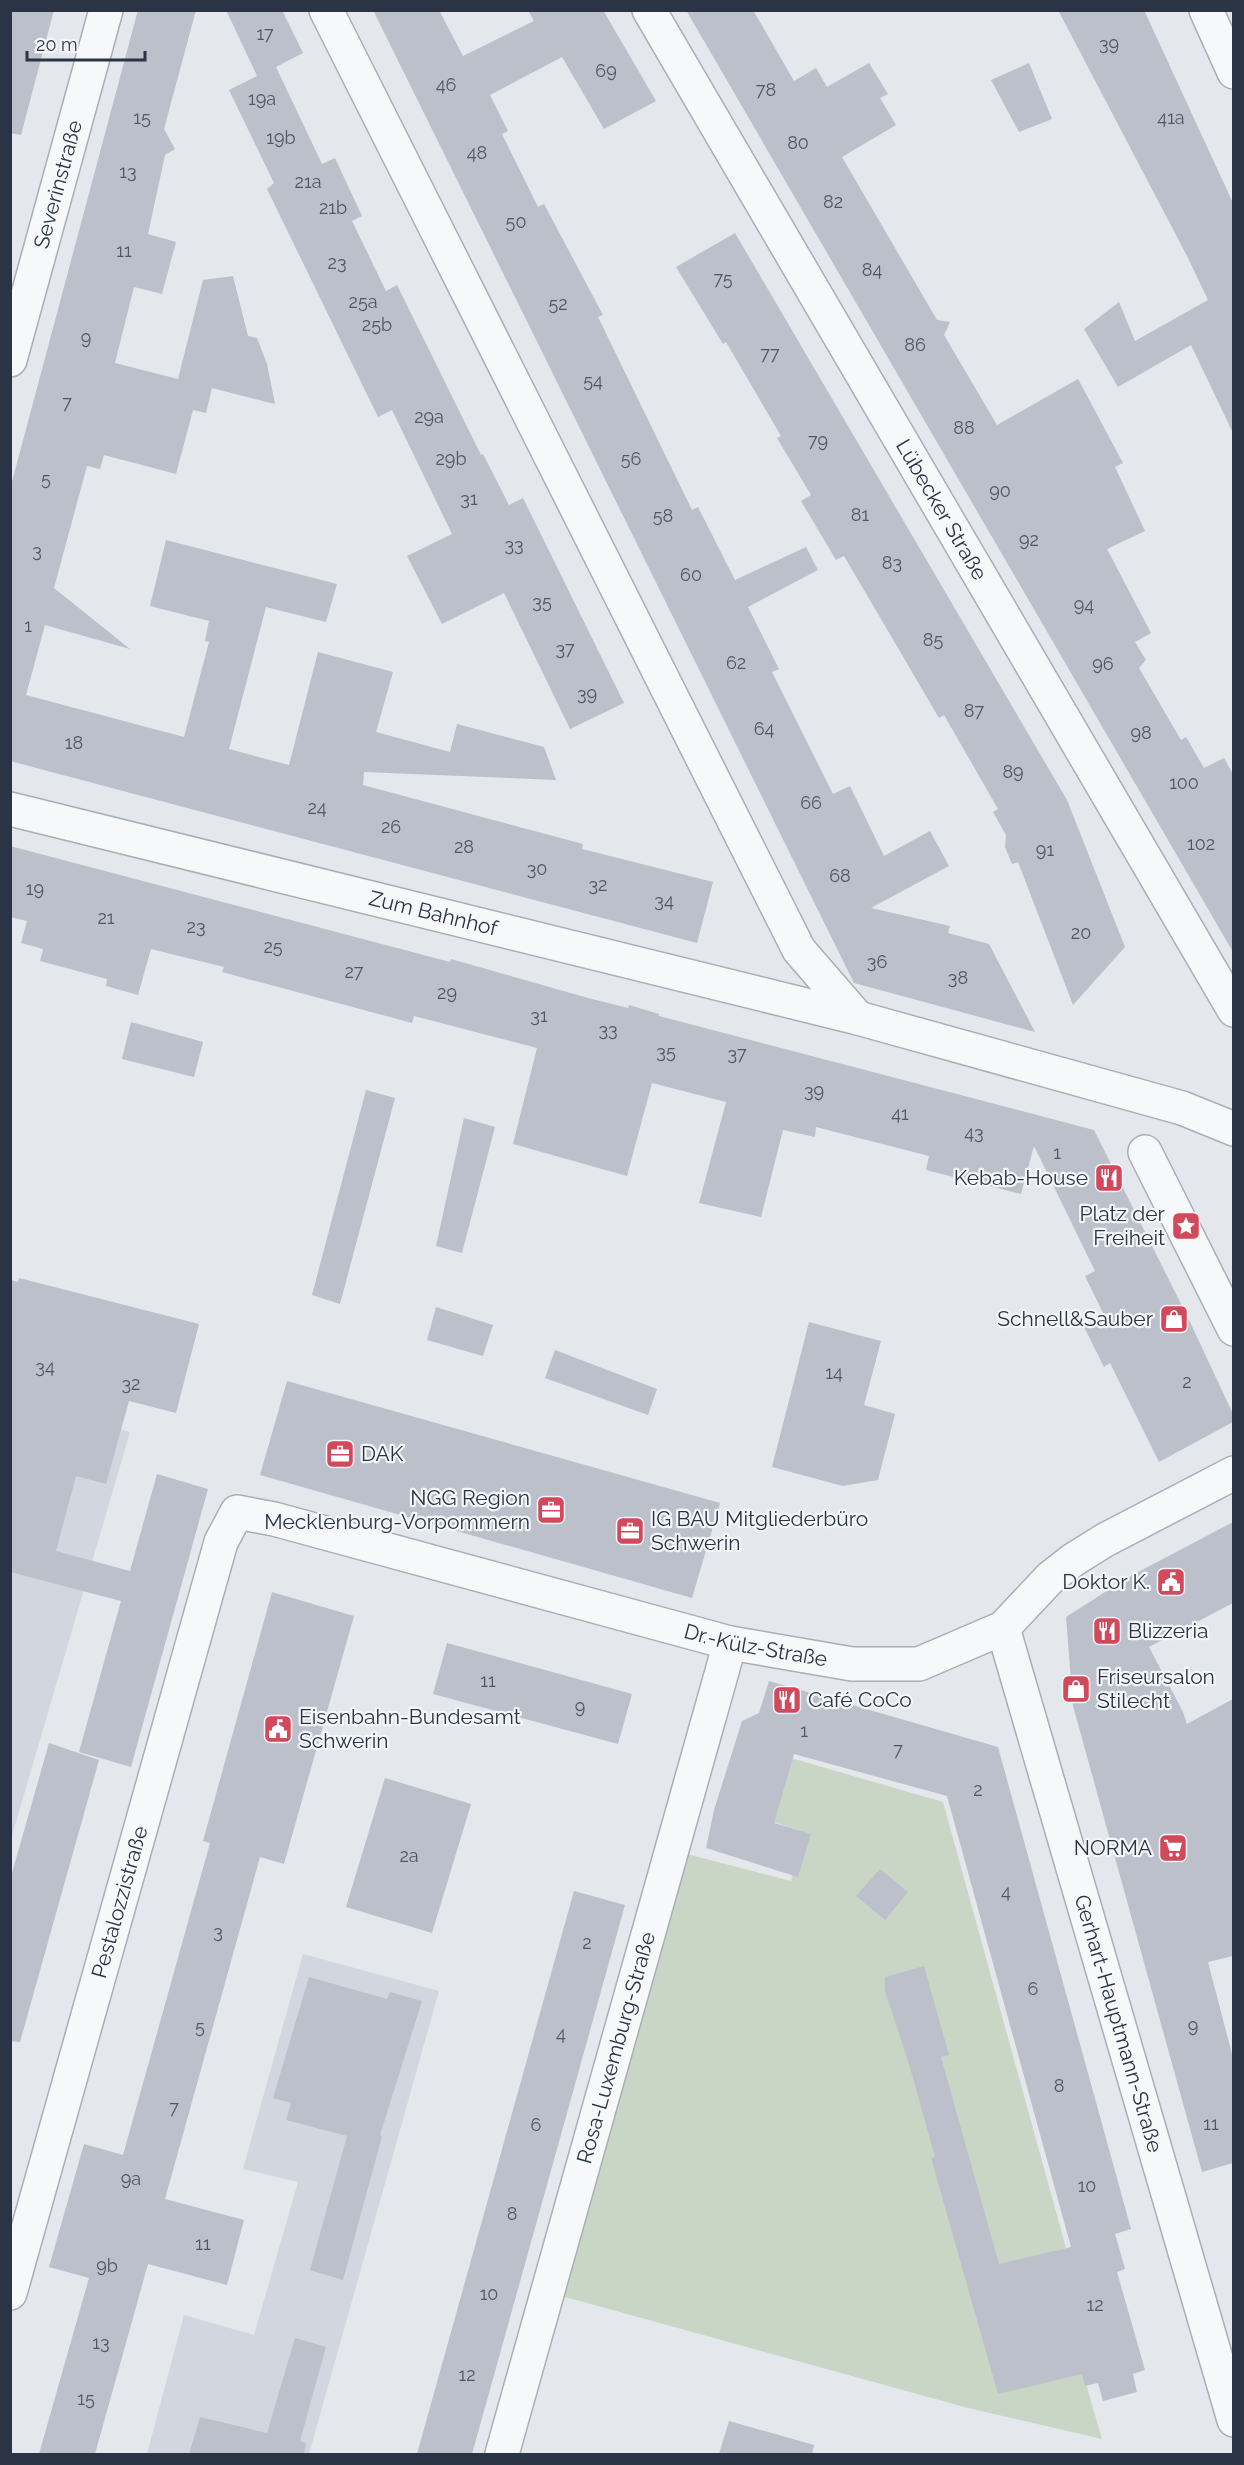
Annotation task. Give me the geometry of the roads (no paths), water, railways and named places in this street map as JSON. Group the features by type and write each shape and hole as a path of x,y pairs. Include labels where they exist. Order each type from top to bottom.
{"street":[{"name":"Severinstraße","path":"10,360 106,10"},
{"path":"326,10 799,950 858,1018"},
{"name":"Lübecker Straße","path":"649,10 1170,898 1233,1010"},
{"path":"1206,10 1233,72"},
{"name":"Zum Bahnhof","path":"10,809 858,1018 1182,1108 1233,1129"},
{"path":"1145,1152 1233,1329"},
{"name":"Dr.-Külz-Straße","path":"237,1512 286,1522 729,1643 852,1664 919,1664 1003,1628 1050,1578 1073,1560 1105,1540 1233,1473"},
{"name":"Pestalozzistraße","path":"10,2293 221,1542 237,1512"},
{"name":"Gerhart-Hauptmann-Straße","path":"1003,1628 1233,2420"},
{"name":"Rosa-Luxemburg-Straße","path":"502,2454 729,1643"}],"place":[{"name":"Kebab-House","path":"1109,1178"},
{"name":"Platz der Freiheit","path":"1186,1226"},
{"name":"Schnell&Sauber","path":"1174,1319"},
{"name":"DAK","path":"340,1454"},
{"name":"NGG Region Mecklenburg-Vorpommern","path":"551,1510"},
{"name":"IG BAU Mitgliederbüro Schwerin","path":"630,1531"},
{"name":"Doktor K.","path":"1171,1582"},
{"name":"Blizzeria","path":"1107,1631"},
{"name":"Friseursalon Stilecht","path":"1076,1689"},
{"name":"Café CoCo","path":"787,1700"},
{"name":"Eisenbahn-Bundesamt Schwerin","path":"278,1729"},
{"name":"NORMA","path":"1173,1848"}]}
